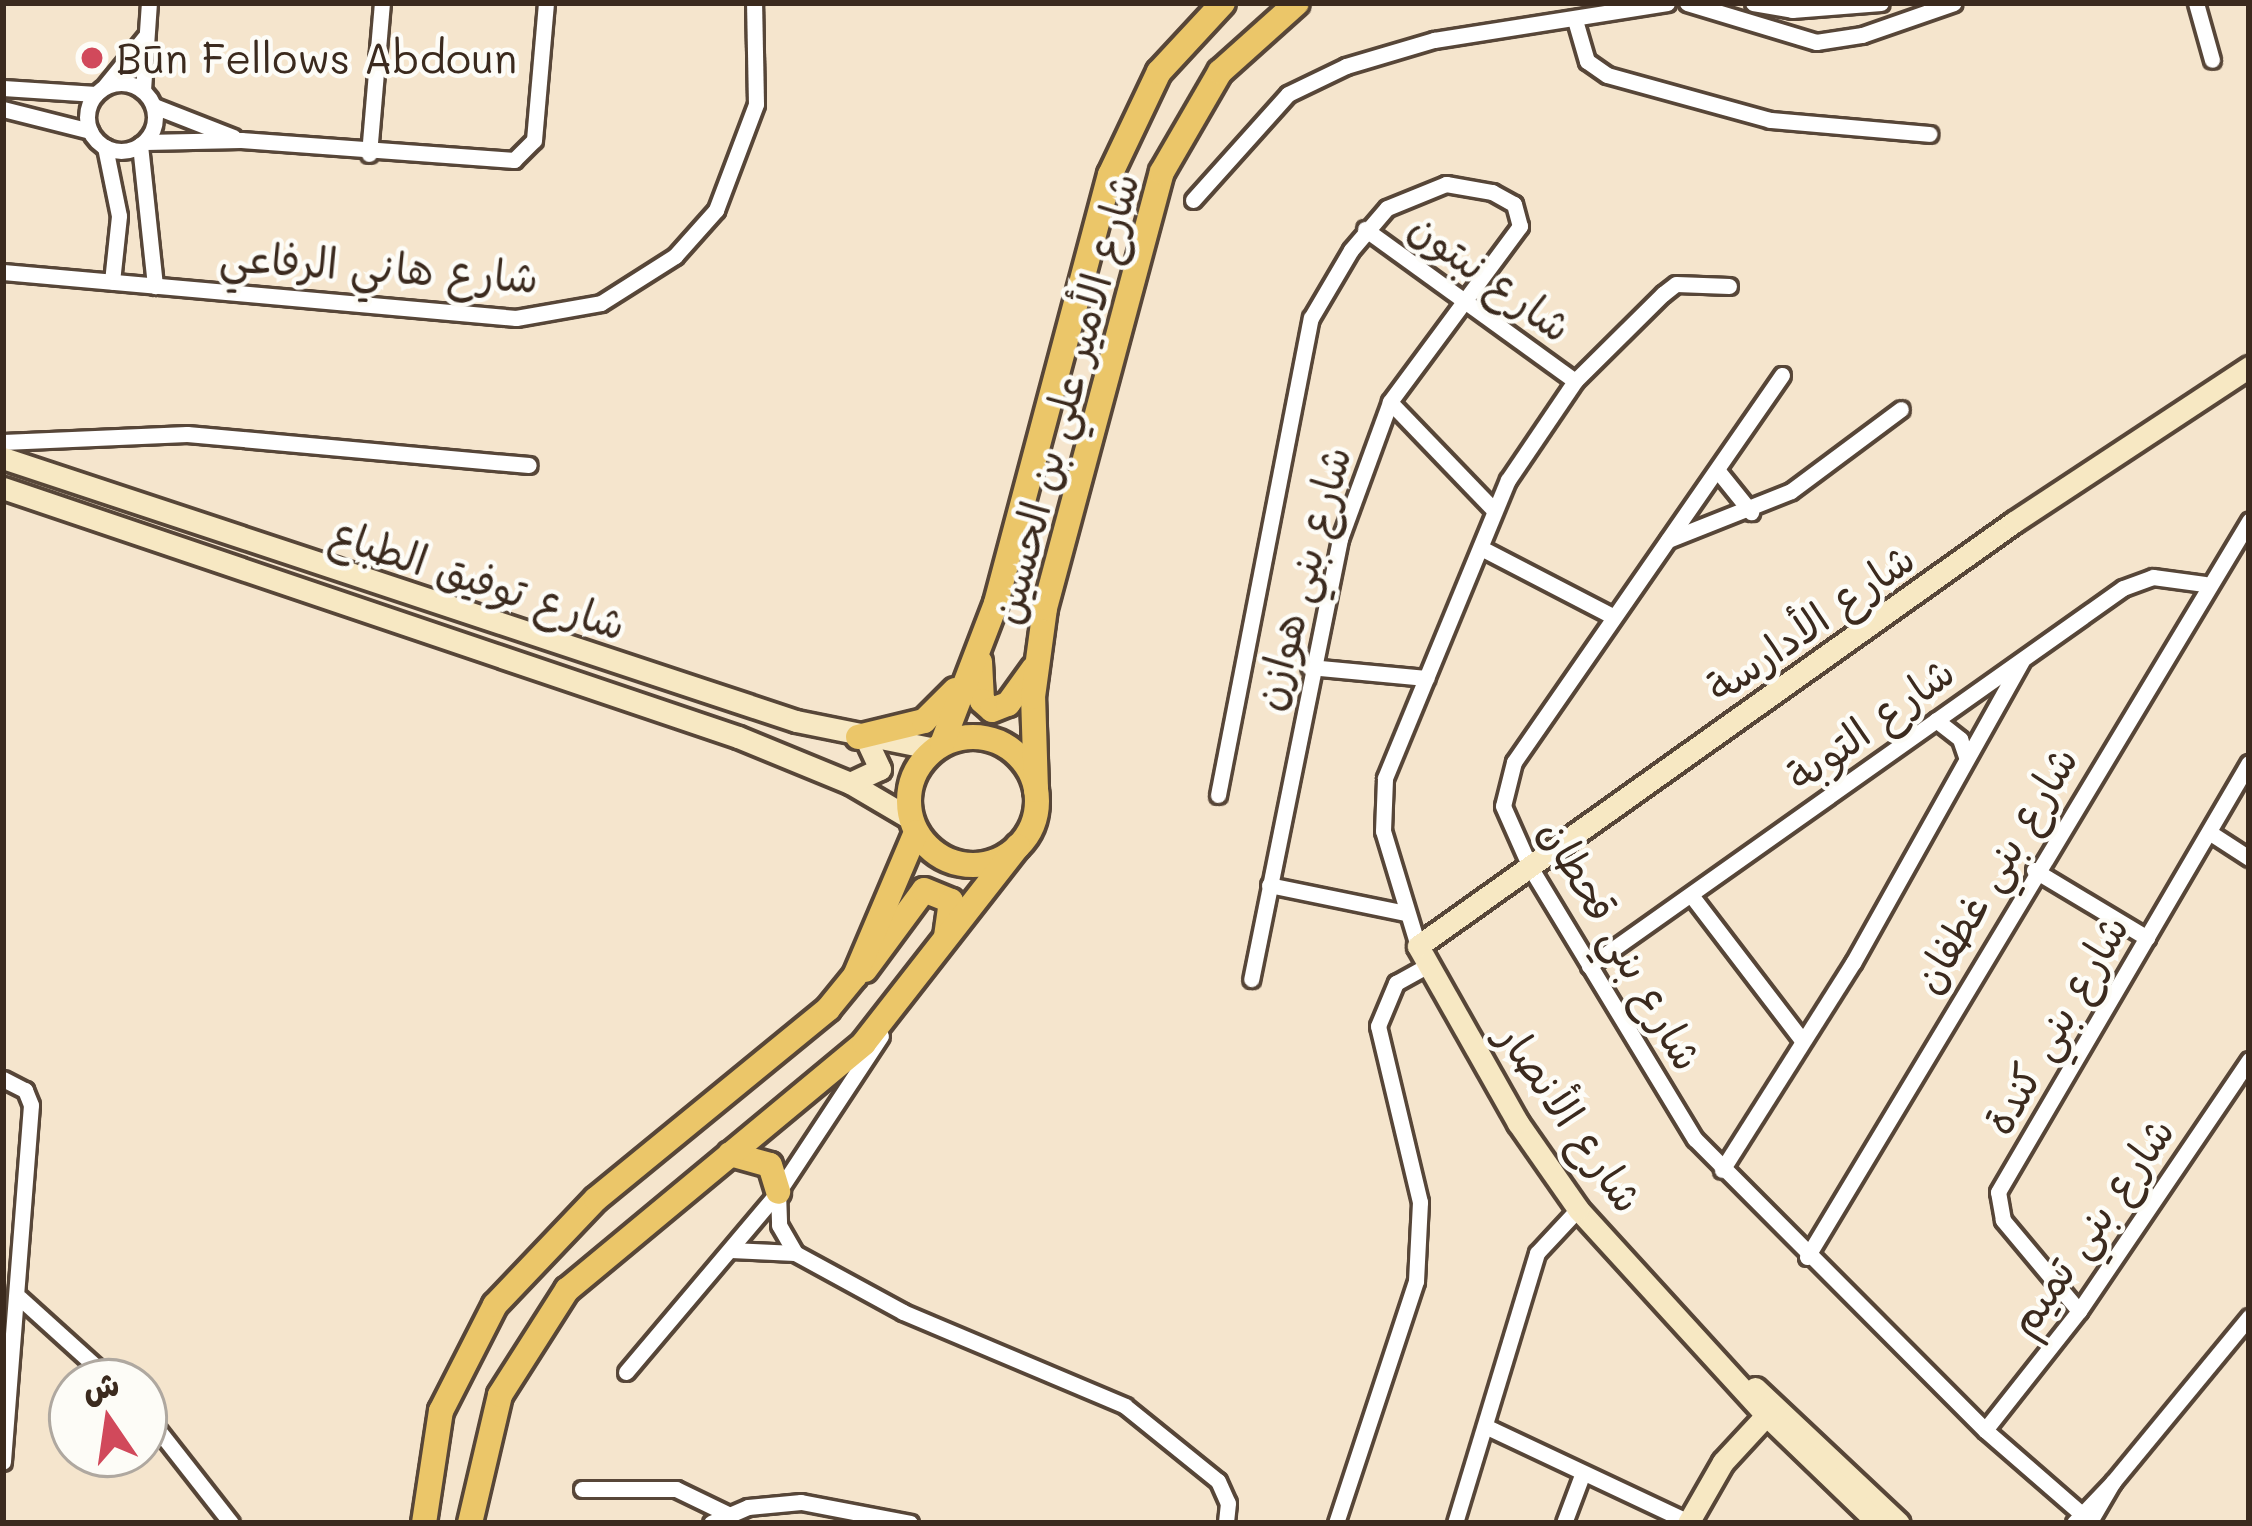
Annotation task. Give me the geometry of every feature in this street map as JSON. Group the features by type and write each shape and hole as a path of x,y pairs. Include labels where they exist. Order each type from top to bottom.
{"main road":[{"name":"شارع الأمير علي بن الحسين","path":"938,747 980,654 1110,175 1159,72 1223,3"},
{"name":"شارع الأمير علي بن الحسين","path":"1036,790 1035,666 1108,352 1162,172 1220,72 1297,3"},
{"path":"980,654 980,694 992,710 1008,704 1035,666"},
{"path":"862,738 934,715 980,654"},
{"path":"470,1523 488,1426 536,1331 613,1247 828,1077 898,1006 1018,845 1034,820 1036,790 1024,762 1001,743 971,736 938,747 912,780 914,825 855,976"},
{"path":"914,825 934,851 962,864 992,862 1018,845"},
{"path":"424,1523 441,1411 514,1279 596,1199 796,1041 886,949 925,890 951,901 944,945"},
{"path":"730,1154 770,1165 778,1192"}],"street":[{"path":"143,91 148,3"},
{"path":"369,154 382,3"},
{"path":"105,147 241,140 503,162 530,150 546,3"},
{"name":"شارع هاني الرفاعي","path":"3,272 516,318 601,303 675,256 716,210 755,104 754,3"},
{"path":"1193,200 1264,116 1317,79 1434,40 1667,3"},
{"path":"1687,3 1816,42 1954,3"},
{"path":"1753,3 1792,10 1881,3"},
{"path":"1899,3 1910,19"},
{"path":"2196,3 2212,60"},
{"path":"1575,20 1587,61 1607,75 1770,120 1929,134"},
{"path":"91,131 99,91 145,37"},
{"path":"3,88 99,91 123,83 143,91 154,106 241,140"},
{"path":"154,106 142,144 155,286"},
{"path":"3,109 91,131 105,147 118,216 112,282"},
{"name":"شارع بني هوازن","path":"1217,795 1300,355 1325,289 1366,229 1410,194 1446,184 1514,204 1520,226 1390,402 1340,538 1309,667 1251,979"},
{"name":"شارع نبتون","path":"1366,229 1575,381"},
{"path":"1336,1523 1419,1262 1420,1202 1378,1026 1396,983 1422,956 1406,913 1382,805 1391,752 1483,549 1494,510 1575,381 1676,284 1729,286"},
{"name":"شارع الأدارسة","path":"1422,956 1530,867 2014,522 2249,367"},
{"name":"شارع بني قحطان","path":"1782,375 1612,616 1504,783 1503,806 1530,867 1589,966 1722,1170 1807,1258 2083,1521"},
{"path":"1390,402 1494,510"},
{"path":"1668,540 1751,512 1828,470 1900,409"},
{"path":"3,442 187,434 530,465"},
{"name":"شارع توفيق الطباع","path":"3,458 412,599 862,738 938,747"},
{"path":"1718,471 1751,512"},
{"path":"53,508 65,478"},
{"name":"شارع توفيق الطباع","path":"3,488 738,737 850,783 914,825"},
{"name":"شارع بني غطفان","path":"1807,1258 2205,584 2249,521"},
{"path":"1483,549 1612,616"},
{"name":"شارع التوبة","path":"1589,966 2140,579 2205,584"},
{"path":"1722,1170 2026,656"},
{"path":"1309,667 1426,678"},
{"path":"1936,721 1960,740 1966,756"},
{"path":"850,783 880,769 862,738"},
{"name":"شارع بني كندة","path":"2079,1311 2003,1220 1998,1192 2249,764"},
{"path":"2209,832 2249,858"},
{"path":"2034,870 2147,938"},
{"path":"1269,885 1406,913"},
{"path":"1690,895 1802,1040"},
{"name":"شارع الأنصار","path":"1422,956 1578,1209 1772,1410 1837,1473 1899,1523"},
{"path":"626,1372 778,1192 898,1006"},
{"name":"شارع بني تميم","path":"1985,1430 2079,1311 2249,1060"},
{"path":"3,1079 25,1090 31,1118 20,1298 3,1462"},
{"path":"778,1192 779,1225 795,1253"},
{"path":"1455,1523 1537,1253 1578,1209"},
{"path":"731,1250 795,1253 903,1312 1125,1406 1218,1481 1228,1503 1226,1523"},
{"path":"20,1298 86,1358"},
{"path":"2083,1521 2249,1317"},
{"path":"1487,1427 1689,1523 1723,1462 1772,1410"},
{"path":"168,1443 231,1523"},
{"name":"شارع الأنصار","path":"1837,1473 1878,1523"},
{"path":"1564,1523 1582,1475"},
{"path":"582,1489 676,1489 728,1514"},
{"path":"711,1523 728,1514 800,1502 874,1520 910,1523"}],"place":[{"name":"Būn Fellows Abdoun","path":"92,58"}]}
